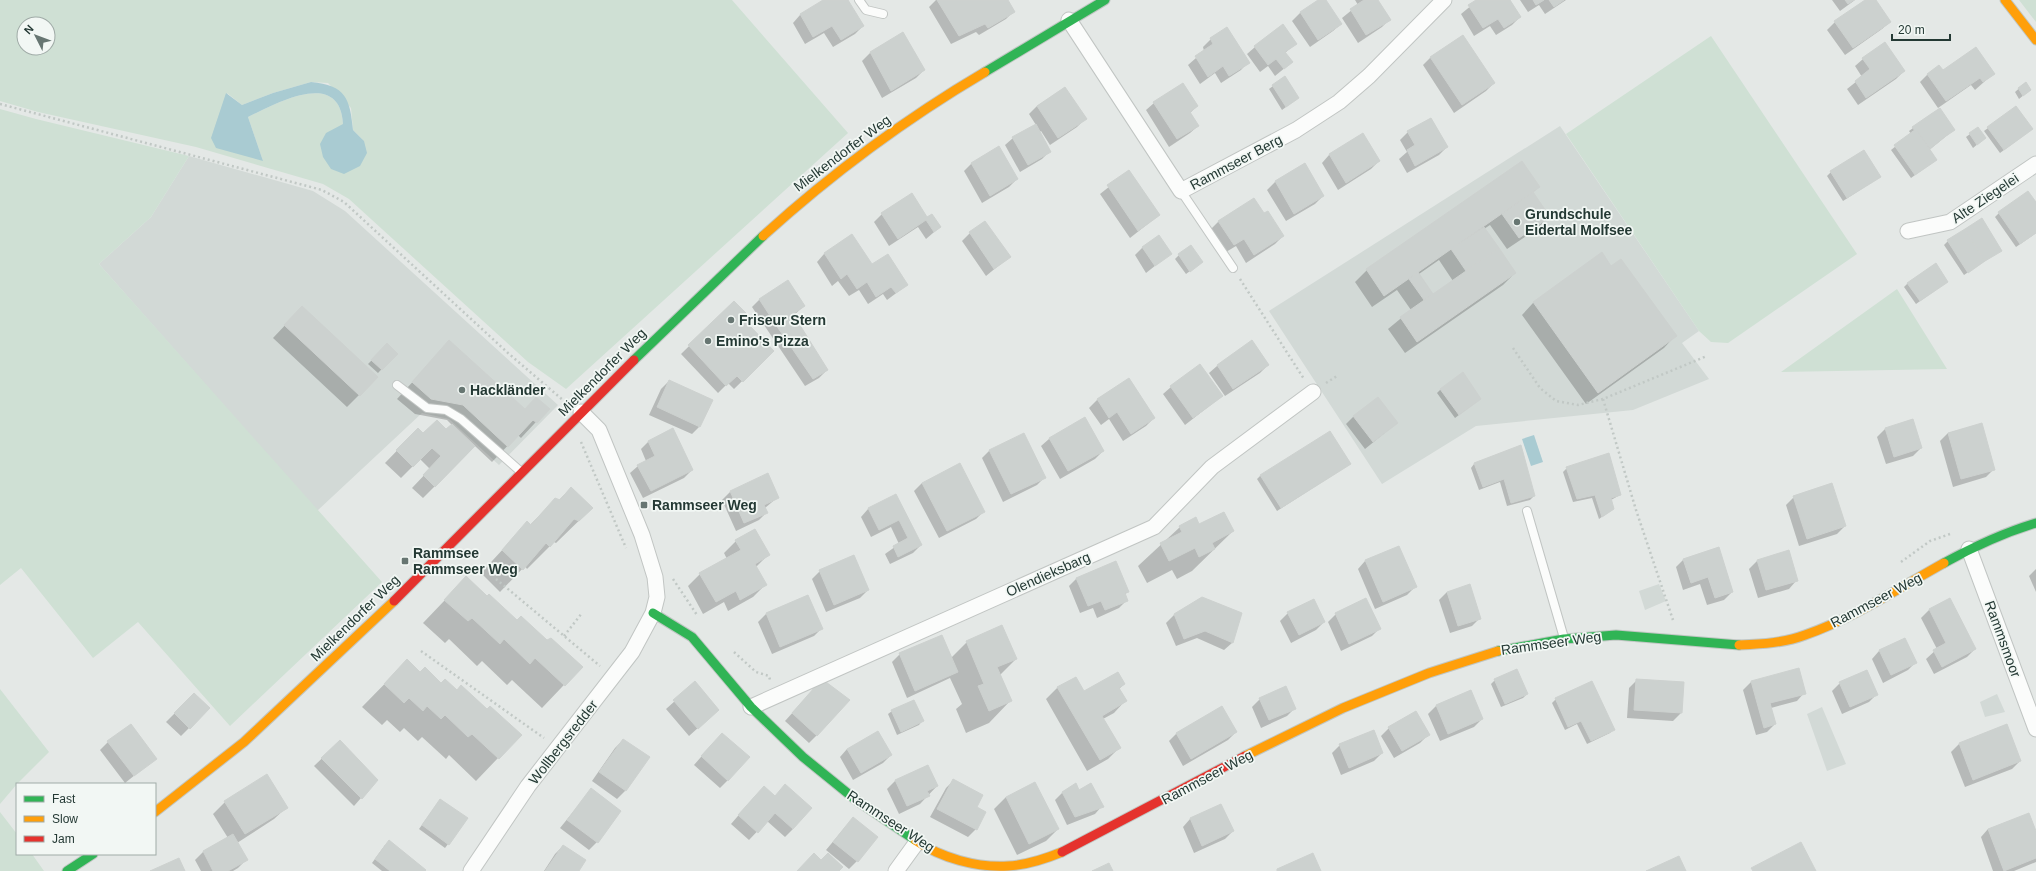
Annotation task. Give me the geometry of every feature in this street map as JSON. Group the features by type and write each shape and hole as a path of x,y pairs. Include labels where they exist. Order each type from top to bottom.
{"street":[{"name":"Mielkendorfer Weg","path":"156,811 244,742 400,596 521,471 741,255 799,203 936,101 1069,20 1105,0"},
{"name":"Rammseer Berg","path":"1069,20 1181,191 1296,130 1339,102 1374,71 1444,0"},
{"path":"2005,0 2036,40"},
{"name":"Alte Ziegelei","path":"1908,231 1950,222 2036,164"},
{"name":"Olendieksbarg","path":"751,707 1154,527 1212,467 1313,392"},
{"path":"581,412 599,430 642,535 655,576 657,597 653,613"},
{"name":"Rammseer Weg","path":"653,613 692,637 751,707 803,757 856,800 917,842 947,857 972,863 1008,866 1041,860 1062,852 1257,750 1343,708 1429,674 1495,651 1564,639 1616,635 1729,646 1767,644 1804,636 1834,624 1969,549 2007,532 2036,523"},
{"name":"Rammsmoor","path":"1969,549 2036,729"},
{"name":"Wollbergsredder","path":"471,871 528,786 614,678 632,652 653,613"},
{"path":"896,871 917,842"},
{"path":"67,871 91,855"}],"lane":[{"path":"860,0 866,10 883,14"},
{"path":"1181,191 1233,268"},
{"path":"397,385 427,408 446,410 461,419 521,471"},
{"path":"1527,510 1564,639"}],"path":[{"path":"0,104 322,190 344,202 558,397 581,412"},
{"path":"1233,268 1313,392 1337,376"},
{"path":"1513,348 1540,388 1556,401 1578,405 1603,399 1707,356"},
{"path":"1603,399 1636,510 1681,642"},
{"path":"578,440 582,444 627,550"},
{"path":"1899,566 1903,560 1930,542 1952,533"},
{"path":"672,577 698,616"},
{"path":"496,579 614,678"},
{"path":"564,636 582,613"},
{"path":"729,647 756,672 769,676 773,697"},
{"path":"421,650 558,748"}],"shaded area":[{"name":"Grundschule Eidertal Molfsee","path":"1560,126 1699,331 1682,343 1709,379 1633,410 1476,426 1382,484 1269,311"},
{"path":"189,156 313,191 345,211 558,405 499,465 449,419 422,413 317,511 99,264 151,217"},
{"path":"1659,584 1666,601 1645,610 1639,591"},
{"path":"1997,694 2005,712 1985,717 1980,702"},
{"path":"1822,707 1846,764 1827,771 1807,714"}],"green space":[{"path":"0,0 732,0 848,133 566,389 528,362 349,199 323,184 196,147 38,112 0,101","holes":["311,82 328,83 351,108 353,130 364,141 343,124 339,107 331,97 319,93 305,94 275,104 248,117 263,161 227,93 242,105 273,93"]},
{"path":"2019,0 2036,0 2036,22"},
{"path":"1711,36 1857,254 1728,343 1711,342 1699,331 1566,134"},
{"path":"0,109 189,156 151,217 99,264 382,582 230,726 138,622 93,658 21,568 0,585"},
{"path":"1897,289 1947,369 1781,372"},
{"path":"0,689 49,752 18,783 16,783 16,785 0,804"},
{"path":"0,812 16,833 16,855 33,855 44,871 0,871"}],"water":[{"path":"311,82 332,86 339,90 348,102 353,130 364,141 367,153 360,166 344,174 331,169 323,157 320,144 326,133 343,124 339,107 331,97 319,93 305,94 290,98 248,117 263,161 216,148 211,138 226,93 242,105 273,93"},
{"path":"1534,435 1543,462 1531,466 1522,439"}],"building":[{"path":"823,0 848,0 864,26 841,40 832,26 813,37 800,14"},
{"path":"937,0 1008,0 1015,12 988,28 985,24 959,36"},
{"path":"1318,0 1326,0 1342,24 1318,40 1300,12"},
{"path":"1364,0 1378,0 1391,20 1366,35 1350,9"},
{"path":"1476,0 1510,0 1521,17 1504,28 1498,19 1483,28 1468,5"},
{"path":"1533,0 1544,0 1536,5"},
{"path":"1549,0 1564,0 1554,7"},
{"path":"1845,0 1854,0 1848,4"},
{"path":"1865,0 1876,0 1891,22 1853,48 1834,21"},
{"path":"1283,24 1297,44 1285,52 1293,62 1284,69 1276,59 1268,65 1254,46"},
{"path":"1227,27 1250,63 1229,76 1223,66 1208,77 1195,56 1213,44 1210,38"},
{"path":"903,32 925,70 891,91 870,52"},
{"path":"1463,35 1495,83 1462,105 1430,57"},
{"path":"1885,42 1905,71 1866,98 1855,81 1870,69 1862,58"},
{"path":"1976,47 1995,74 1983,82 1980,78 1946,101 1927,74 1939,65 1943,70"},
{"path":"1285,76 1299,98 1286,107 1272,85"},
{"path":"2026,82 2031,90 2023,96 2018,88"},
{"path":"1183,83 1198,106 1190,112 1199,126 1177,139 1153,102"},
{"path":"1065,87 1087,119 1058,138 1037,106"},
{"path":"2016,106 2033,129 2004,150 1987,127"},
{"path":"1940,108 1955,130 1946,136 1931,114"},
{"path":"1931,114 1946,136 1930,149 1916,129 1915,131 1912,127"},
{"path":"1431,118 1448,147 1415,166 1407,150 1415,145 1407,131"},
{"path":"1036,124 1051,152 1028,165 1012,137"},
{"path":"1978,127 1986,138 1977,145 1969,133"},
{"path":"1916,129 1937,160 1915,175 1894,145"},
{"path":"1363,133 1380,161 1346,183 1329,154"},
{"path":"999,146 1018,179 990,196 971,163"},
{"path":"1864,150 1881,177 1847,198 1830,171"},
{"path":"1522,161 1540,187 1384,296 1366,269"},
{"path":"1305,163 1324,196 1294,214 1275,181"},
{"path":"1129,170 1160,215 1138,231 1107,185"},
{"path":"2028,191 2036,202 2036,233 2020,244 1998,212"},
{"path":"1533,192 1550,217 1519,238 1502,214"},
{"path":"912,193 927,217 932,214 941,227 934,232 926,220 898,239 881,213"},
{"path":"1254,198 1264,213 1268,211 1284,236 1254,255 1244,239 1234,245 1218,221"},
{"path":"1982,218 2002,251 1985,261 1965,229"},
{"path":"985,221 1011,257 994,269 969,232"},
{"path":"1484,227 1499,248 1466,271 1451,249"},
{"path":"1965,229 1985,261 1968,273 1947,240"},
{"path":"852,234 872,264 888,254 908,285 896,293 891,287 876,297 867,282 857,289 847,274 841,279 824,253"},
{"path":"1159,235 1172,254 1155,266 1142,247"},
{"path":"1191,245 1203,262 1190,272 1178,254"},
{"path":"1499,248 1516,273 1417,342 1400,317"},
{"path":"1602,252 1611,266 1621,259 1677,336 1598,393 1533,302"},
{"path":"1936,263 1948,282 1920,301 1907,283"},
{"path":"1418,272 1433,294 1424,300 1409,279"},
{"path":"788,280 805,306 776,325 759,299"},
{"path":"734,301 755,322 750,326 774,351 743,382 737,376 726,386 688,345"},
{"path":"302,306 378,377 360,396 284,325"},
{"path":"793,314 828,370 813,379 776,325"},
{"name":"Hackländer","path":"449,340 525,409 536,397 550,409 537,423 533,420 508,447 463,405 431,399 412,382"},
{"path":"1252,340 1269,365 1233,389 1217,365"},
{"path":"387,343 398,354 382,370 371,360"},
{"path":"1200,364 1223,396 1193,418 1170,386"},
{"path":"1463,372 1481,399 1459,415 1440,389"},
{"path":"1129,378 1155,418 1131,434 1117,412 1109,418 1097,399"},
{"path":"669,380 713,400 700,427 657,407"},
{"path":"1378,397 1398,423 1373,442 1353,416"},
{"path":"1085,417 1104,451 1068,471 1049,438"},
{"path":"1913,419 1922,448 1894,457 1885,428"},
{"path":"437,420 446,429 452,424 475,446 435,487 423,475 441,456 432,448 413,467 396,450 418,428 423,433"},
{"path":"1982,423 1995,470 1961,479 1948,433"},
{"path":"673,428 693,470 651,491 637,465 655,456 648,441"},
{"path":"1330,431 1351,464 1281,508 1260,475"},
{"path":"1024,433 1046,478 1011,494 989,450"},
{"path":"1521,445 1535,496 1511,503 1504,479 1483,487 1474,463"},
{"path":"1609,453 1621,495 1611,498 1614,509 1602,517 1595,495 1577,499 1566,467"},
{"path":"960,463 985,512 947,531 922,483"},
{"path":"768,473 779,498 764,505 768,513 744,523 730,491"},
{"path":"1832,483 1846,526 1807,539 1793,496"},
{"path":"571,487 593,508 579,521 574,519 550,547 546,543 523,570 502,550 527,521 531,525 555,498 560,500"},
{"path":"896,494 922,545 898,557 893,546 908,538 899,520 879,530 868,508"},
{"path":"1224,512 1234,531 1212,543 1215,549 1199,557 1195,548 1169,561 1160,543 1182,532 1179,526 1196,517 1199,524"},
{"path":"755,529 770,555 755,564 767,585 740,600 736,591 716,602 699,573 741,550 735,540"},
{"path":"1399,546 1417,587 1383,602 1365,560"},
{"path":"1719,547 1733,592 1715,598 1708,577 1691,583 1683,559"},
{"path":"1789,550 1798,581 1766,590 1757,560"},
{"path":"854,555 869,590 834,605 819,570"},
{"path":"1116,561 1129,592 1125,593 1128,601 1105,610 1101,601 1088,606 1076,578"},
{"path":"466,576 487,596 489,594 517,620 521,616 547,640 551,638 583,667 565,686 535,658 530,664 504,639 500,644 472,618 468,621 444,600"},
{"path":"1470,584 1481,619 1458,626 1447,592"},
{"path":"808,595 823,629 780,647 766,613"},
{"path":"1202,597 1242,613 1233,643 1205,631 1184,639 1174,614"},
{"path":"1366,598 1381,629 1349,644 1335,613"},
{"path":"1950,598 1976,649 1942,667 1933,650 1946,643 1929,609"},
{"path":"1314,599 1325,622 1299,635 1287,612"},
{"path":"1002,625 1017,659 997,667 1012,701 989,711 978,686 984,684 966,641"},
{"path":"942,635 958,672 915,691 899,653"},
{"path":"1905,638 1917,663 1891,675 1879,650"},
{"path":"407,659 420,672 425,667 441,683 445,679 457,690 461,685 487,709 490,706 522,735 499,759 472,734 468,737 445,715 441,719 427,706 423,711 409,698 404,703 384,684"},
{"path":"1799,668 1806,694 1770,703 1776,724 1764,728 1751,681"},
{"path":"1517,669 1528,694 1505,704 1494,679"},
{"path":"1867,670 1878,695 1850,707 1839,682"},
{"path":"1118,672 1125,684 1119,688 1127,701 1102,716 1121,748 1100,760 1057,687 1076,677 1084,691"},
{"path":"822,679 850,700 817,736 792,713"},
{"path":"1636,679 1684,682 1682,713 1634,710"},
{"path":"695,681 719,710 698,729 673,700"},
{"path":"1592,681 1615,730 1591,741 1581,721 1568,727 1555,698"},
{"path":"1286,686 1296,709 1269,720 1259,698"},
{"path":"1471,690 1483,719 1448,734 1436,705"},
{"path":"194,693 210,708 190,729 174,713"},
{"path":"914,700 924,721 901,732 891,710"},
{"path":"1222,706 1237,732 1191,759 1176,733"},
{"path":"1416,711 1430,735 1402,751 1388,727"},
{"path":"131,724 157,759 134,776 107,741"},
{"path":"2007,724 2021,761 1973,780 1959,743"},
{"path":"1374,730 1383,753 1349,768 1339,744"},
{"path":"878,731 892,755 861,773 847,749"},
{"path":"722,733 750,757 728,781 701,756"},
{"path":"623,739 650,757 626,791 599,772"},
{"path":"340,740 378,780 362,799 321,758"},
{"path":"928,765 938,786 927,791 930,796 907,806 895,780"},
{"path":"267,774 288,808 245,834 224,801"},
{"path":"953,779 983,795 977,807 986,812 977,830 937,809"},
{"path":"1035,782 1059,829 1029,844 1006,797"},
{"path":"1076,783 1079,790 1091,783 1104,807 1075,817 1062,792"},
{"path":"785,784 812,808 793,829 775,813 758,833 738,815 764,786 775,796"},
{"path":"591,788 621,811 598,843 567,820"},
{"path":"440,799 468,818 449,845 422,825"},
{"path":"1221,804 1234,831 1202,846 1190,818"},
{"path":"2029,813 2036,831 2036,858 2004,871 1988,829"},
{"path":"853,817 878,837 858,862 833,842"},
{"path":"233,834 248,860 228,871 213,871 203,851"},
{"path":"389,840 426,870 390,871 375,859"},
{"path":"1801,842 1816,871 1753,871 1751,868"},
{"path":"563,845 586,860 579,871 545,871"},
{"path":"814,853 821,860 828,853 843,867 839,871 797,871"},
{"path":"1313,853 1321,871 1277,871 1277,869"},
{"path":"1679,856 1686,871 1646,871"},
{"path":"179,858 185,871 150,871"},
{"path":"1109,863 1113,871 1092,871"}],"traffic: fast":[{"path":"985,72 1105,0"},
{"path":"634,360 763,236"},
{"path":"1944,563 1988,541 2036,523"},
{"path":"653,613 692,637 751,707 803,757 856,800 915,840"},
{"path":"1498,651 1564,639 1616,635 1739,645"},
{"path":"67,871 91,855"}],"traffic: slow":[{"path":"2005,0 2036,40"},
{"path":"763,236 815,191 870,148 927,108 985,72"},
{"path":"1739,645 1764,644 1789,640 1823,628 1876,602 1944,563"},
{"path":"156,811 244,742 394,601"},
{"path":"1245,756 1343,708 1429,673 1498,651"},
{"path":"915,840 948,857 972,863 996,866 1029,863 1062,852"}],"traffic: jam":[{"path":"394,601 634,360"},
{"path":"1062,852 1245,756"}],"place":[{"name":"Grundschule Eidertal Molfsee","path":"1517,222"},
{"name":"Friseur Stern","path":"731,320"},
{"name":"Emino's Pizza","path":"708,341"},
{"name":"Hackländer","path":"462,390"},
{"name":"Rammseer Weg","path":"644,505"},
{"name":"Rammsee Rammseer Weg","path":"405,561"}]}
